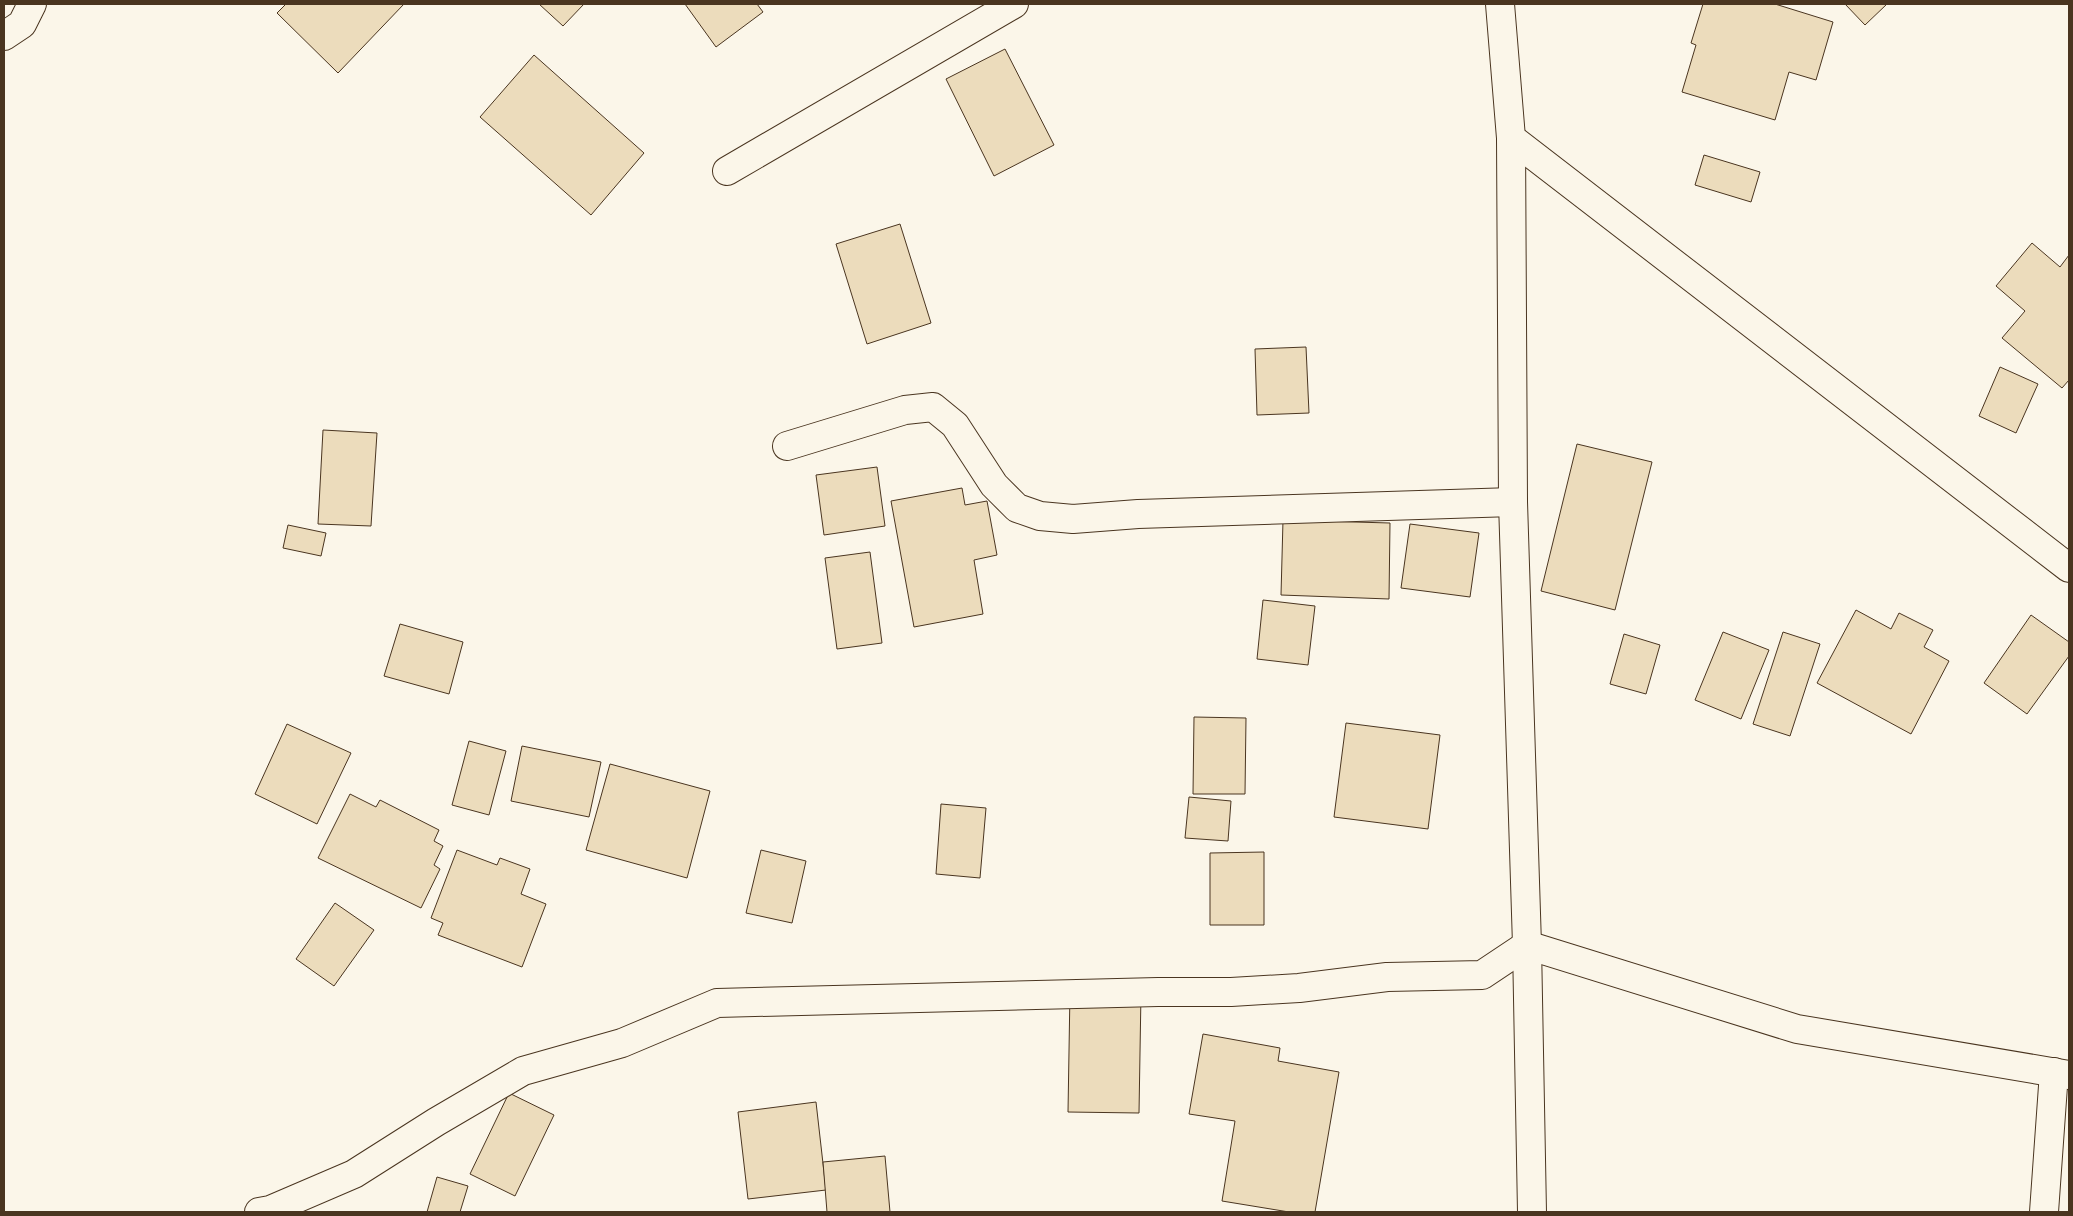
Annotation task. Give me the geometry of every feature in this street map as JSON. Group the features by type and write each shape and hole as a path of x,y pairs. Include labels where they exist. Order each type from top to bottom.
{"street":[{"path":"4,36 22,24 32,4"},
{"path":"727,171 1014,4"},
{"path":"1500,4 1511,138 1513,502 1527,945 1532,1212"},
{"path":"1511,138 2069,568"},
{"path":"787,446 905,410 934,407 955,425 994,485 1017,508 1040,516 1073,519 1138,514 1513,502"},
{"path":"1527,945 1797,1029 2062,1074 2044,1212"},
{"path":"260,1212 270,1210 354,1174 523,1070 622,1043 717,1003 1158,992 1230,992 1300,988 1387,977 1482,975 1527,945"}],"building":[{"path":"286,4 404,4 338,73 277,13"},
{"path":"539,4 584,4 563,26"},
{"path":"685,4 757,4 763,12 716,47"},
{"path":"1703,4 1775,4 1833,22 1816,80 1789,72 1775,120 1682,92 1696,45 1691,43"},
{"path":"1845,4 1887,4 1865,25"},
{"path":"1005,49 1054,145 994,176 946,79"},
{"path":"534,55 644,153 591,215 480,117"},
{"path":"1704,155 1760,172 1751,202 1695,185"},
{"path":"900,224 931,323 867,344 836,244"},
{"path":"2032,243 2060,267 2069,255 2069,380 2062,388 2002,338 2025,311 1996,286"},
{"path":"1306,347 1309,413 1257,415 1255,349"},
{"path":"2000,367 2038,384 2016,433 1979,416"},
{"path":"323,430 377,433 371,526 318,524"},
{"path":"1577,444 1652,462 1615,610 1541,591"},
{"path":"877,467 885,526 824,535 816,475"},
{"path":"962,488 965,505 987,501 997,555 974,560 983,614 914,627 891,501"},
{"path":"1283,520 1390,523 1389,599 1281,595"},
{"path":"1410,524 1479,533 1470,597 1401,588"},
{"path":"288,525 326,533 321,556 283,548"},
{"path":"870,552 882,643 837,649 825,558"},
{"path":"1263,600 1315,606 1308,665 1257,659"},
{"path":"1856,610 1891,629 1899,613 1933,630 1924,647 1949,661 1911,734 1817,683"},
{"path":"2031,615 2069,642 2069,656 2027,714 1984,683"},
{"path":"400,624 463,642 449,694 384,676"},
{"path":"1723,632 1769,650 1741,719 1695,700"},
{"path":"1783,632 1820,644 1790,736 1753,724"},
{"path":"1624,634 1660,645 1646,694 1610,684"},
{"path":"1194,717 1246,718 1245,794 1193,794"},
{"path":"1346,723 1440,735 1428,829 1334,817"},
{"path":"287,724 351,753 317,824 255,794"},
{"path":"469,741 506,751 489,815 452,805"},
{"path":"522,746 601,762 589,817 511,801"},
{"path":"610,764 710,791 687,878 586,850"},
{"path":"350,794 376,807 380,800 439,830 434,841 443,846 434,865 440,869 421,908 318,858"},
{"path":"1189,797 1231,801 1228,841 1185,838"},
{"path":"941,804 986,808 980,878 936,874"},
{"path":"457,850 497,865 500,858 530,869 521,894 546,904 522,967 438,935 443,923 431,918"},
{"path":"761,850 806,861 792,923 746,913"},
{"path":"1264,852 1264,925 1210,925 1210,853"},
{"path":"335,903 374,930 334,986 296,959"},
{"path":"1070,991 1141,993 1139,1113 1068,1112"},
{"path":"1203,1034 1280,1048 1278,1061 1339,1072 1315,1212 1289,1212 1222,1201 1235,1121 1189,1114"},
{"path":"509,1093 554,1115 515,1196 470,1174"},
{"path":"816,1102 826,1190 748,1199 738,1112"},
{"path":"885,1156 890,1212 827,1212 823,1162"},
{"path":"437,1177 468,1186 460,1212 427,1212"}]}
